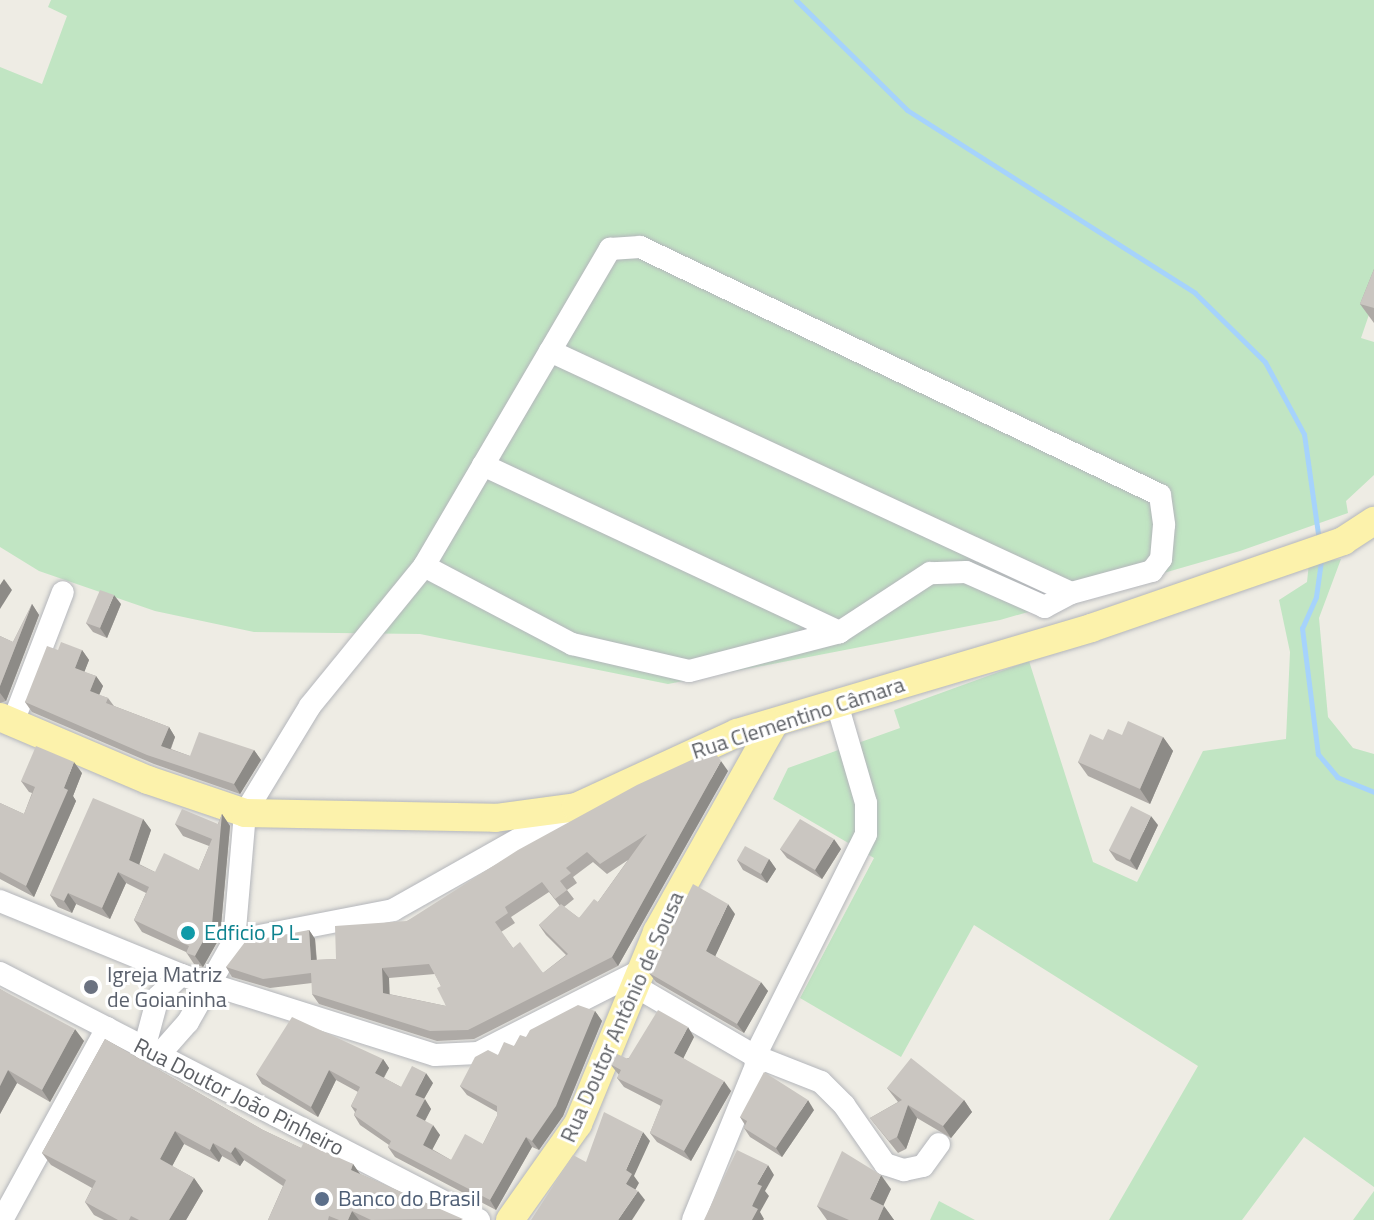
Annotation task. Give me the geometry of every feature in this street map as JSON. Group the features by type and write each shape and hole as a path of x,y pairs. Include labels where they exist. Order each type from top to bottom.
{"main road":[{"name":"Rua Clementino Câmara","path":"6,720 148,780 245,813 495,818 576,807 697,748 1091,628 1356,537 1374,521"},
{"name":"Rua Doutor Antônio de Sousa","path":"510,1220 578,1124 636,979 773,725"}],"street":[{"path":"151,1052 188,1022 234,941 245,813 304,716 424,566 610,249 640,247 1160,495 1161,559 1152,571 1071,593 1045,607 966,572 930,573 840,632 689,671 572,644 424,566"},
{"path":"550,351 1071,593"},
{"path":"483,465 840,632"},
{"path":"6,720 63,592"},
{"path":"693,1220 756,1066 755,1056 866,834 866,803 837,704"},
{"path":"234,941 393,910 576,807"},
{"path":"0,901 181,975 414,1051 464,1057 636,979 755,1056 821,1082 844,1105 872,1152 885,1164 904,1170 923,1166 939,1144"},
{"name":"Rua Doutor João Pinheiro","path":"0,973 479,1220"},
{"path":"151,1052 158,997 181,975"},
{"path":"4,1207 107,1028"}],"green space":[{"path":"51,0 1374,0 1374,300 1361,338 1374,342 1374,475 1346,501 1348,513 1240,551 1000,620 668,684 420,634 254,632 155,611 39,571 0,547 0,67 42,84 67,16 48,7"},
{"path":"1341,559 1319,618 1328,717 1353,748 1374,754 1374,1187 1304,1137 1242,1220 1109,1220 1198,1066 974,925 901,1057 800,998 874,858 773,799 788,768 900,728 894,710 1029,661 1093,862 1137,882 1203,751 1286,739 1290,652 1279,600 1307,582 1309,563"},
{"path":"1374,1191 1374,1220 1353,1220"},
{"path":"939,1201 975,1220 930,1220"}],"building":[{"path":"1374,269 1374,308 1360,304"},
{"path":"100,590 114,595 100,628 86,623"},
{"path":"32,604 0,686 0,636 13,642"},
{"path":"61,642 82,650 75,668 96,676 90,691 108,698 106,703 169,727 161,746 190,756 199,732 254,750 234,784 147,755 25,702 47,646 58,650"},
{"path":"1128,721 1163,737 1140,789 1078,762 1090,734 1103,740 1108,729 1122,735"},
{"path":"36,746 74,762 64,788 68,790 26,886 0,872 0,803 24,814 35,787 21,781"},
{"path":"713,750 721,761 612,957 468,1030 430,1031 312,994 311,973 263,979 226,967 245,942 309,930 311,960 336,959 335,926 407,921 518,850 637,785","holes":["647,834 598,902 594,899 579,918 561,904 539,925 568,954 543,973 520,942 513,948 495,922 508,913 505,907 542,882 555,899 567,890 560,881 571,873 566,868 587,852 600,864","429,964 441,986 437,988 446,1006 383,993 382,968"]},
{"path":"93,798 143,819 129,860 155,872 164,853 199,870 212,839 175,824 182,809 218,824 222,814 212,925 195,956 186,953 189,946 134,920 149,887 118,872 102,908 68,893 64,901 50,895"},
{"path":"1131,806 1151,816 1130,860 1109,850"},
{"path":"800,819 834,839 815,870 780,849"},
{"path":"745,846 769,859 761,874 737,860"},
{"path":"693,884 728,904 706,951 761,982 737,1024 649,973"},
{"path":"0,989 75,1029 42,1090 8,1070 0,1086"},
{"path":"578,1005 595,1011 556,1106 532,1141 526,1137 490,1200 388,1147 391,1141 354,1115 357,1109 351,1106 360,1087 329,1070 311,1107 256,1074 292,1017 383,1059 375,1073 401,1087 412,1066 426,1073 415,1095 425,1099 416,1116 433,1125 423,1145 451,1160 465,1134 483,1144 497,1116 497,1106 460,1086 475,1057 488,1050 498,1055 504,1042 514,1046 520,1035 526,1037 530,1030"},
{"path":"658,1010 688,1027 674,1053 724,1081 684,1151 650,1133 663,1100 617,1078 621,1070 610,1064 615,1053 628,1059"},
{"path":"105,1039 263,1130 301,1148 304,1142 353,1164 351,1170 463,1219 371,1220 352,1211 348,1220 329,1216 328,1220 268,1220 286,1180 235,1147 231,1153 213,1143 210,1150 175,1131 160,1159 194,1178 169,1220 139,1220 131,1216 129,1220 118,1220 85,1202 96,1181 42,1153"},
{"path":"911,1058 964,1100 943,1126 908,1105 897,1137 889,1141 870,1118 902,1100 887,1088"},
{"path":"764,1072 808,1100 776,1148 744,1128 747,1121 740,1117"},
{"path":"604,1112 643,1132 626,1170 632,1174 626,1184 638,1191 618,1220 531,1220 573,1155 586,1162"},
{"path":"737,1150 768,1165 757,1184 762,1186 752,1206 758,1209 752,1220 704,1220"},
{"path":"842,1151 881,1175 870,1199 884,1206 878,1220 849,1220 817,1206"}],"waterway":[{"path":"796,0 907,110 1195,293 1265,362 1304,434 1319,541"},
{"path":"1321,561 1316,597 1302,628 1318,754 1337,777 1374,792"}],"place":[{"name":"Edficio P L","path":"188,933"},
{"name":"Igreja Matriz de Goianinha","path":"91,987"},
{"name":"Banco do Brasil","path":"322,1199"}]}
